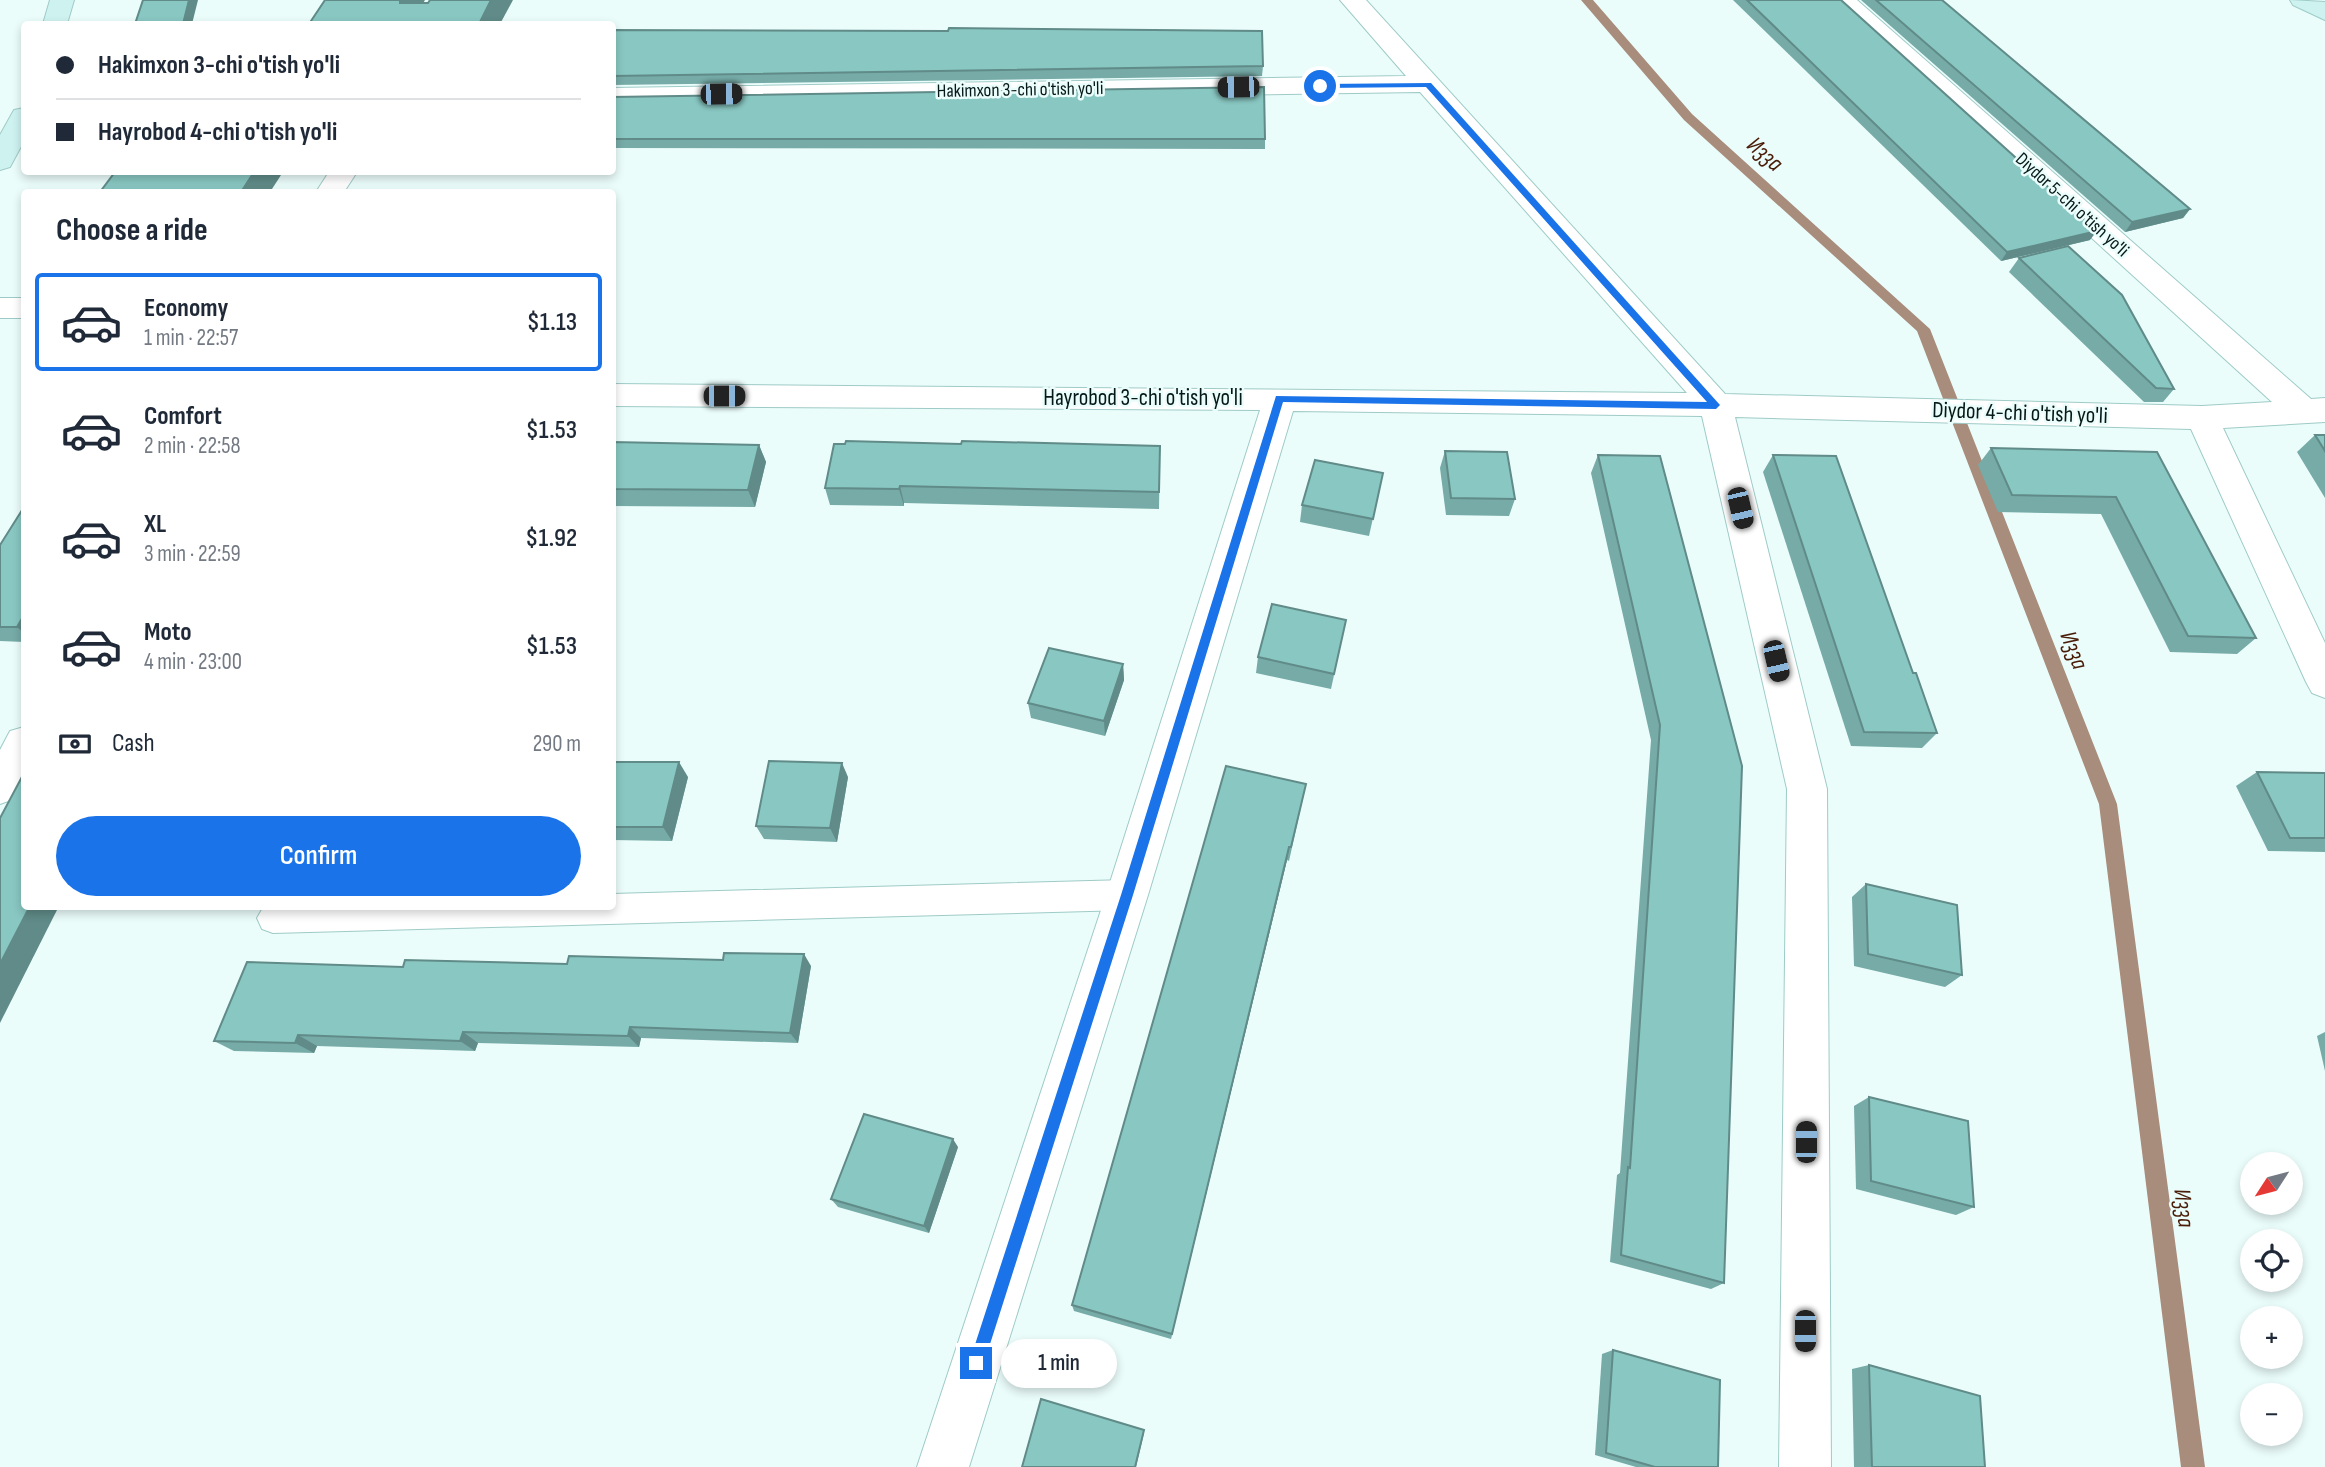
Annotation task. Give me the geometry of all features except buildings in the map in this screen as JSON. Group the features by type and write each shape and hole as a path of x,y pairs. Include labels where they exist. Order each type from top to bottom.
{"main road":[{"path":"56,21 62,0"},
{"path":"2302,0 2325,12"},
{"path":"0,162 21,123"}],"street":[{"path":"1352,0 1716,405 1807,789 1805,1467"},
{"name":"Diydor 5-chi o'tish yo'li","path":"1842,0 2314,411"},
{"name":"Hakimxon 3-chi o'tish yo'li","path":"616,96 1428,84"},
{"path":"0,308 21,308"},
{"name":"Hayrobod 3-chi o'tish yo'li","path":"616,395 1280,398 1716,405"},
{"path":"943,1467 1127,895 1280,398"},
{"name":"Diydor 4-chi o'tish yo'li","path":"1716,405 2202,418 2314,411"},
{"path":"2202,418 2325,682"},
{"path":"0,787 21,748"}],"lane":[{"path":"616,909 1127,895"},
{"path":"273,918 570,910"}],"waterway":[{"name":"Изза","path":"1587,0 1688,117 1923,329 2108,804 2193,1467"}],"route":[{"path":"976,1363 1127,895 1280,398 1716,405 1428,84 1320,86"}]}
